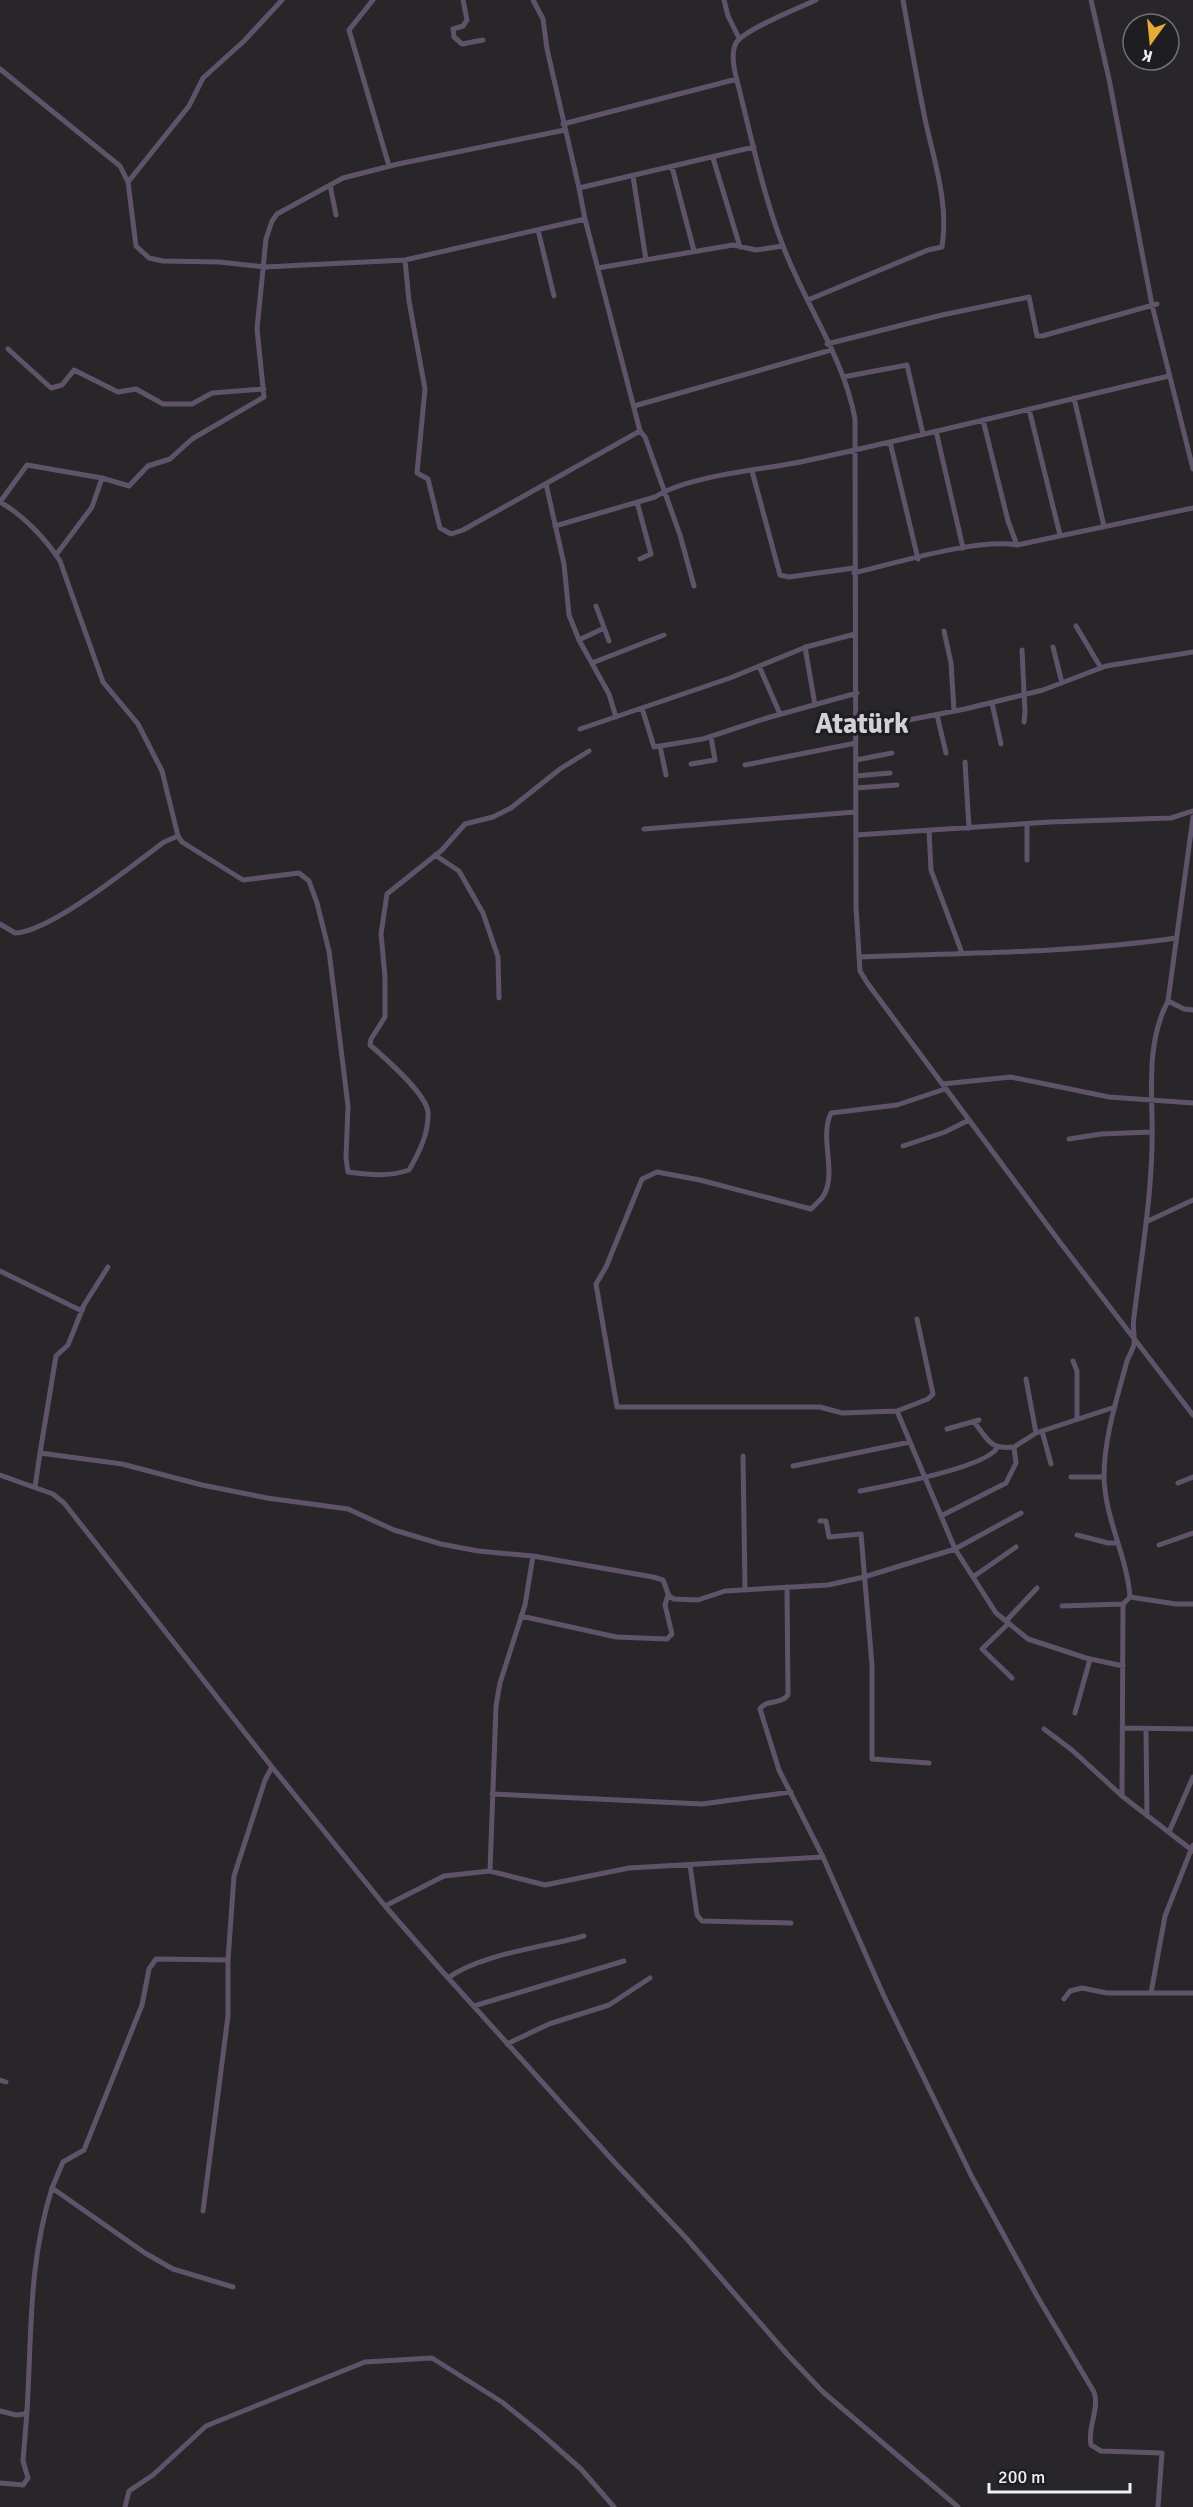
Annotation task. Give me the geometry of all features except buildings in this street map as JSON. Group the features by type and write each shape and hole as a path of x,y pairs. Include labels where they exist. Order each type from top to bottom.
{"street":[{"path":"128,182 189,106 203,78 244,41 282,0"},
{"path":"373,0 349,30 389,166"},
{"path":"463,0 467,20 463,26 453,29 454,37 462,44 483,40"},
{"path":"533,0 543,19 585,219 640,431 645,436 694,586"},
{"path":"724,0 728,16 740,38"},
{"path":"816,0 740,38 735,44 734,53 737,79 754,147 783,246 843,377 855,419 855,812 856,907 860,971 943,1087 1193,1415"},
{"path":"808,300 928,250 942,247 944,226 942,195 903,0"},
{"path":"1091,0 1169,376 1193,469"},
{"path":"0,69 120,166 128,182 136,246 149,258 265,267 405,260 585,219"},
{"path":"589,751 560,769 511,808 493,817 465,824 435,855 387,894 381,933 385,977 385,1017 371,1039 370,1045 400,1071 428,1110 427,1123 420,1151 409,1170 392,1175 376,1176 348,1172 346,1158 348,1106 329,951 309,881 299,873 243,880 182,842 178,836 162,771 138,724 104,682 56,555 51,547 11,509 0,502 27,465 102,478 129,486 148,466 170,459 192,439 264,397 257,329 266,239 277,214 343,178 564,127 737,79"},
{"path":"579,188 754,147"},
{"path":"713,158 740,247"},
{"path":"672,167 694,251"},
{"path":"633,176 646,260"},
{"path":"330,184 336,215"},
{"path":"538,230 554,296"},
{"path":"598,268 733,245 756,250 783,246"},
{"path":"405,260 409,301 425,390 417,473 428,479 440,528 451,534 463,530 640,431"},
{"path":"827,344 942,315 1029,297 1037,336 1154,304"},
{"path":"8,349 51,388 62,385 74,370 118,392 136,389 163,404 192,404 212,393 264,389"},
{"path":"634,406 831,350"},
{"path":"843,377 907,365 923,434"},
{"path":"555,526 655,497 664,491 698,480 856,450 1169,376"},
{"path":"1074,398 1104,526"},
{"path":"1029,409 1060,535"},
{"path":"983,420 1008,521 1017,545"},
{"path":"936,430 963,548"},
{"path":"890,442 918,559"},
{"path":"752,471 780,575 789,577 854,571 1001,542 1017,545 1193,508"},
{"path":"56,555 92,507 102,478"},
{"path":"546,484 564,564 569,615 579,640 609,694 616,717"},
{"path":"638,502 651,554 639,559"},
{"path":"596,606 609,641"},
{"path":"1076,626 1101,668"},
{"path":"579,640 604,628"},
{"path":"944,631 951,663 954,711"},
{"path":"592,663 664,634"},
{"path":"580,729 759,666 805,647 855,634"},
{"path":"805,647 815,705"},
{"path":"1053,647 1062,683"},
{"path":"1022,650 1024,722"},
{"path":"856,730 992,703 1062,683 1101,668 1193,652"},
{"path":"759,666 780,714"},
{"path":"642,708 654,747 711,737 780,714 856,693"},
{"path":"992,703 1001,744"},
{"path":"938,715 945,753"},
{"path":"691,764 715,760 711,737"},
{"path":"746,765 856,743"},
{"path":"660,746 666,775"},
{"path":"856,760 892,753"},
{"path":"965,762 969,828"},
{"path":"856,776 890,772"},
{"path":"856,788 897,784"},
{"path":"856,835 1171,818 1193,811"},
{"path":"644,829 855,812"},
{"path":"1130,1597 1128,1578 1108,1508 1104,1477 1110,1424 1132,1351 1132,1326 1146,1222 1151,1132 1149,1088 1159,1018 1168,1001 1193,817"},
{"path":"1027,824 1027,860"},
{"path":"929,830 931,870 962,953"},
{"path":"0,924 15,933 35,929 74,906 164,842 178,836"},
{"path":"435,855 459,871 483,913 498,957 499,998"},
{"path":"859,957 1127,945 1176,938"},
{"path":"1168,1001 1184,1009 1193,1010"},
{"path":"917,1319 933,1394 928,1399 897,1411 842,1413 820,1407 617,1407 596,1284 611,1257 642,1179 657,1172 700,1180 811,1209 825,1194 828,1178 827,1133 831,1113 897,1105 943,1087 1011,1077 1109,1097 1193,1103"},
{"path":"903,1146 945,1132 969,1120"},
{"path":"1069,1139 1101,1134 1151,1132"},
{"path":"1146,1222 1193,1200"},
{"path":"35,1487 56,1356 68,1345 82,1311 108,1267"},
{"path":"0,1271 82,1311"},
{"path":"1073,1361 1077,1371 1077,1419"},
{"path":"1026,1378 1039,1432 1051,1464"},
{"path":"947,1429 977,1421 991,1444 997,1448 1014,1447 1039,1432 1115,1407"},
{"path":"897,1411 955,1549 996,1613 1028,1639 1090,1659 1123,1666"},
{"path":"793,1466 910,1442"},
{"path":"941,1516 1006,1483 1016,1463 1014,1447"},
{"path":"860,1491 925,1479 986,1458 997,1448"},
{"path":"40,1453 122,1464 202,1485 267,1498 348,1509 394,1530 441,1545 533,1556 653,1577 663,1580 668,1595 665,1605 672,1634 667,1639 616,1636 521,1616"},
{"path":"743,1456 745,1588"},
{"path":"0,1475 53,1494 64,1503 272,1767 385,1906 448,1978 687,2239 823,2392 958,2507"},
{"path":"1071,1477 1104,1477"},
{"path":"1178,1483 1193,1477"},
{"path":"668,1595 674,1599 698,1600 725,1591 745,1588 828,1585 864,1577 955,1549 1021,1513"},
{"path":"820,1521 826,1521 829,1538 861,1534 872,1665 872,1759 929,1763"},
{"path":"1159,1545 1193,1533"},
{"path":"1077,1535 1108,1543 1118,1543"},
{"path":"973,1577 1016,1547"},
{"path":"490,1871 496,1706 500,1683 521,1616 533,1556"},
{"path":"787,1587 788,1695 783,1701 764,1704 760,1709 772,1753 823,1857 883,1994 972,2177 1037,2296 1094,2392 1096,2402 1091,2445 1101,2451 1162,2453 1158,2507"},
{"path":"1012,1678 982,1649 1037,1588"},
{"path":"1130,1597 1176,1604 1193,1604"},
{"path":"1062,1605 1123,1604 1130,1597"},
{"path":"1122,1796 1123,1604"},
{"path":"1075,1713 1090,1659"},
{"path":"1123,1728 1193,1729"},
{"path":"1044,1729 1072,1750 1122,1796 1192,1848 1165,1916 1151,1993"},
{"path":"1146,1729 1147,1816"},
{"path":"203,2211 228,2016 228,1960 234,1876 272,1767"},
{"path":"1169,1832 1193,1777"},
{"path":"492,1794 702,1804 791,1792"},
{"path":"385,1906 444,1876 490,1871 545,1885 629,1868 823,1857"},
{"path":"690,1865 697,1913 702,1921 791,1923"},
{"path":"448,1978 464,1968 503,1955 584,1936"},
{"path":"0,2483 22,2485 28,2478 23,2461 32,2281 44,2214 63,2162 84,2150 142,2005 149,1969 156,1959 228,1960"},
{"path":"474,2006 624,1961"},
{"path":"507,2044 549,2024 603,2008 650,1978"},
{"path":"1064,2000 1070,1991 1082,1988 1107,1993 1193,1993"},
{"path":"52,2188 173,2270 233,2287"},
{"path":"125,2507 129,2491 153,2475 206,2426 365,2362 432,2358 501,2402 539,2432 582,2469 614,2507"},
{"path":"0,2411 16,2415 25,2414 27,2410"}],"district":[{"name":"Atatürk","path":"862,723"}]}
